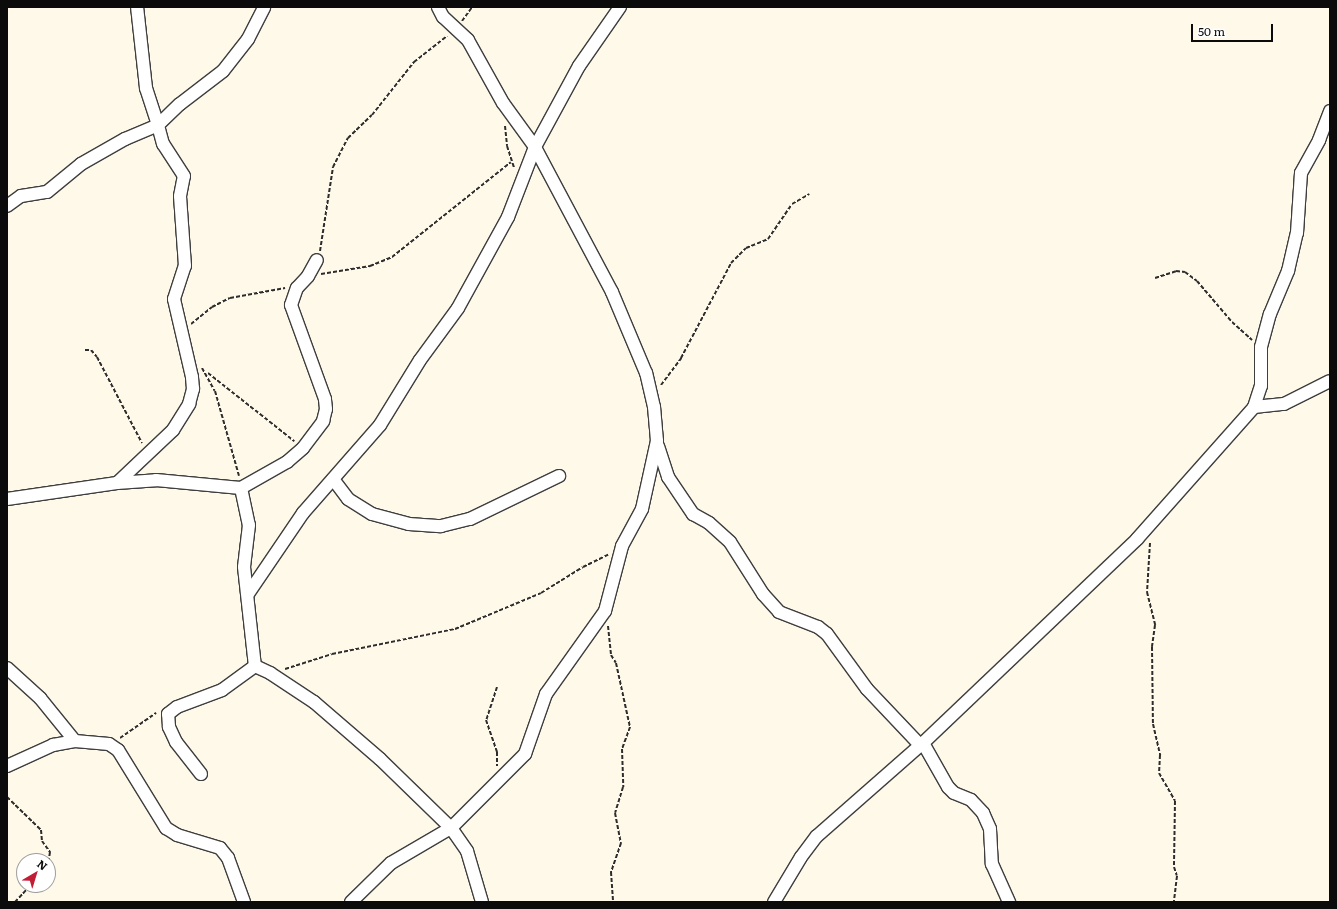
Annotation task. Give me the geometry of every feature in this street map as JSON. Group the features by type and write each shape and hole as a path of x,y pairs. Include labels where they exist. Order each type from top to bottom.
{"street":[{"path":"117,483 149,455 173,430 189,404 192,377 174,299 185,266 180,196 184,176 163,144 146,88 137,7"},
{"path":"7,206 20,196 47,192 81,164 125,139 158,125 180,104 223,71 248,39 264,7"},
{"path":"438,7 443,17 457,28 468,40 503,103 535,147 625,322 646,373 654,407 657,441 668,477 693,514 710,523 730,542 763,594 779,612 818,627 826,634 867,689 922,744 948,787 954,793 971,800 983,813 990,829 992,864 1010,902"},
{"path":"248,594 303,513 380,425 420,360 458,308 498,237 535,147 579,66 620,7"},
{"path":"776,899 801,857 817,836 922,744 1151,523 1254,407 1261,386 1261,347 1270,314 1288,271 1293,253 1297,233 1301,173 1319,140 1330,111"},
{"path":"7,499 117,483 156,480 241,488 282,465 303,448 323,421 326,410 322,390 291,305 297,288 308,276 316,260"},
{"path":"1254,407 1284,404 1330,381"},
{"path":"351,902 390,863 451,828 504,778 528,750 546,694 605,611 622,546 642,509 657,441"},
{"path":"333,478 348,499 372,514 408,524 441,526 470,518 559,476"},
{"path":"241,488 249,525 244,567 255,666"},
{"path":"255,666 270,673 326,712 380,758 451,828 467,851 482,902"},
{"path":"201,774 176,742 169,727 168,714 177,707 222,690 255,666"},
{"path":"7,668 40,698 75,741"},
{"path":"7,766 53,745 75,741 109,744 122,756 166,828 177,835 220,848 228,858 244,902"}],"path":[{"path":"316,260 322,246 333,167 348,138 372,115 414,62 457,28 472,7"},
{"path":"505,121 511,162 521,183"},
{"path":"308,276 370,266 392,257 511,162"},
{"path":"654,407 661,384 681,358 731,263 746,248 768,239 792,204 809,194"},
{"path":"1155,278 1176,271 1185,272 1197,281 1232,322 1261,347"},
{"path":"181,333 212,307 230,298 273,289 297,288"},
{"path":"85,350 91,350 97,357 149,455"},
{"path":"199,364 263,419 303,448"},
{"path":"207,372 219,405 241,488"},
{"path":"1151,523 1147,592 1155,625 1152,647 1153,724 1160,755 1159,773 1175,801 1174,867 1177,876 1174,902"},
{"path":"270,673 332,654 455,629 541,593 583,567 622,546"},
{"path":"605,611 611,655 616,663 630,727 622,749 623,787 615,813 621,843 611,872 613,902"},
{"path":"497,687 486,720 498,752 497,765 504,778"},
{"path":"109,744 159,711"},
{"path":"7,797 40,830 42,841 50,853"},
{"path":"15,902 23,893"}]}
